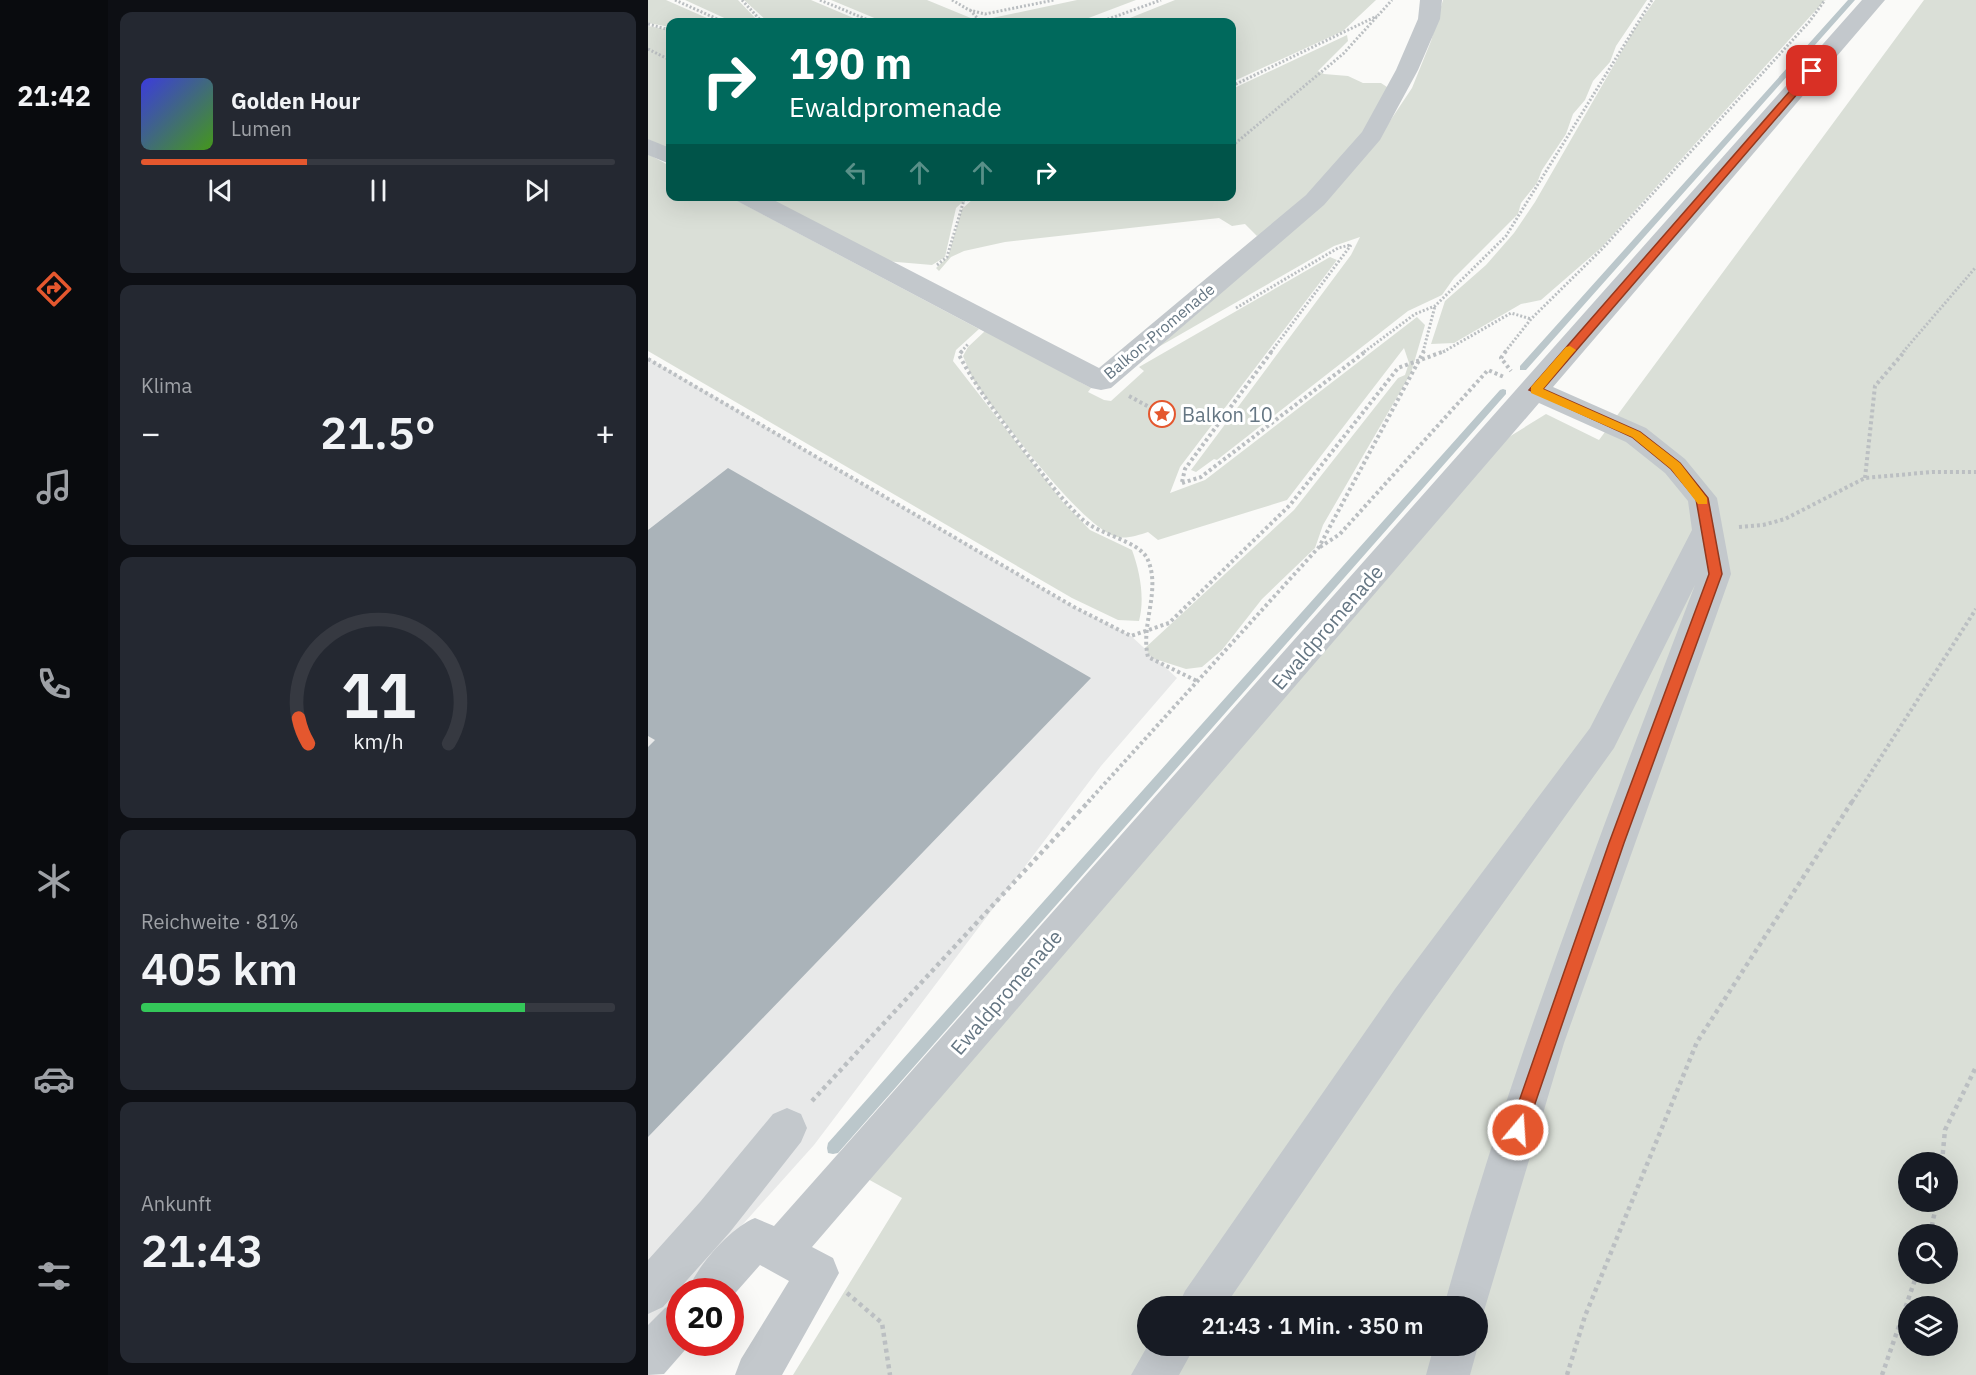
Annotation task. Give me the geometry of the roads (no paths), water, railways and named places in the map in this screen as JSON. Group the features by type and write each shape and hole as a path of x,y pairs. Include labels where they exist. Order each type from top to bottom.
{"street":[{"name":"Balkon-Promenade","path":"755,201 1101,381 1315,200 1372,135 1407,70 1429,19 1431,0"},
{"name":"Ewaldpromenade","path":"726,1278 767,1246 1523,385 1874,0"},
{"path":"648,146 666,155"},
{"path":"1469,1296 1490,1216 1545,1043 1715,574 1702,498 1675,466 1636,435 1523,385"},
{"path":"1207,1296 1408,1002 1602,738 1708,529"},
{"path":"648,1292 715,1217 787,1128"},
{"path":"715,1217 818,1273 757,1375"},
{"path":"648,1358 666,1338"},
{"path":"1153,1375 1166,1356"},
{"path":"1448,1375 1453,1356"}],"waterway":[{"path":"1523,368 1852,0"},
{"path":"833,1148 1503,392"}],"place":[{"name":"Balkon 10","path":"1162,414"}]}
